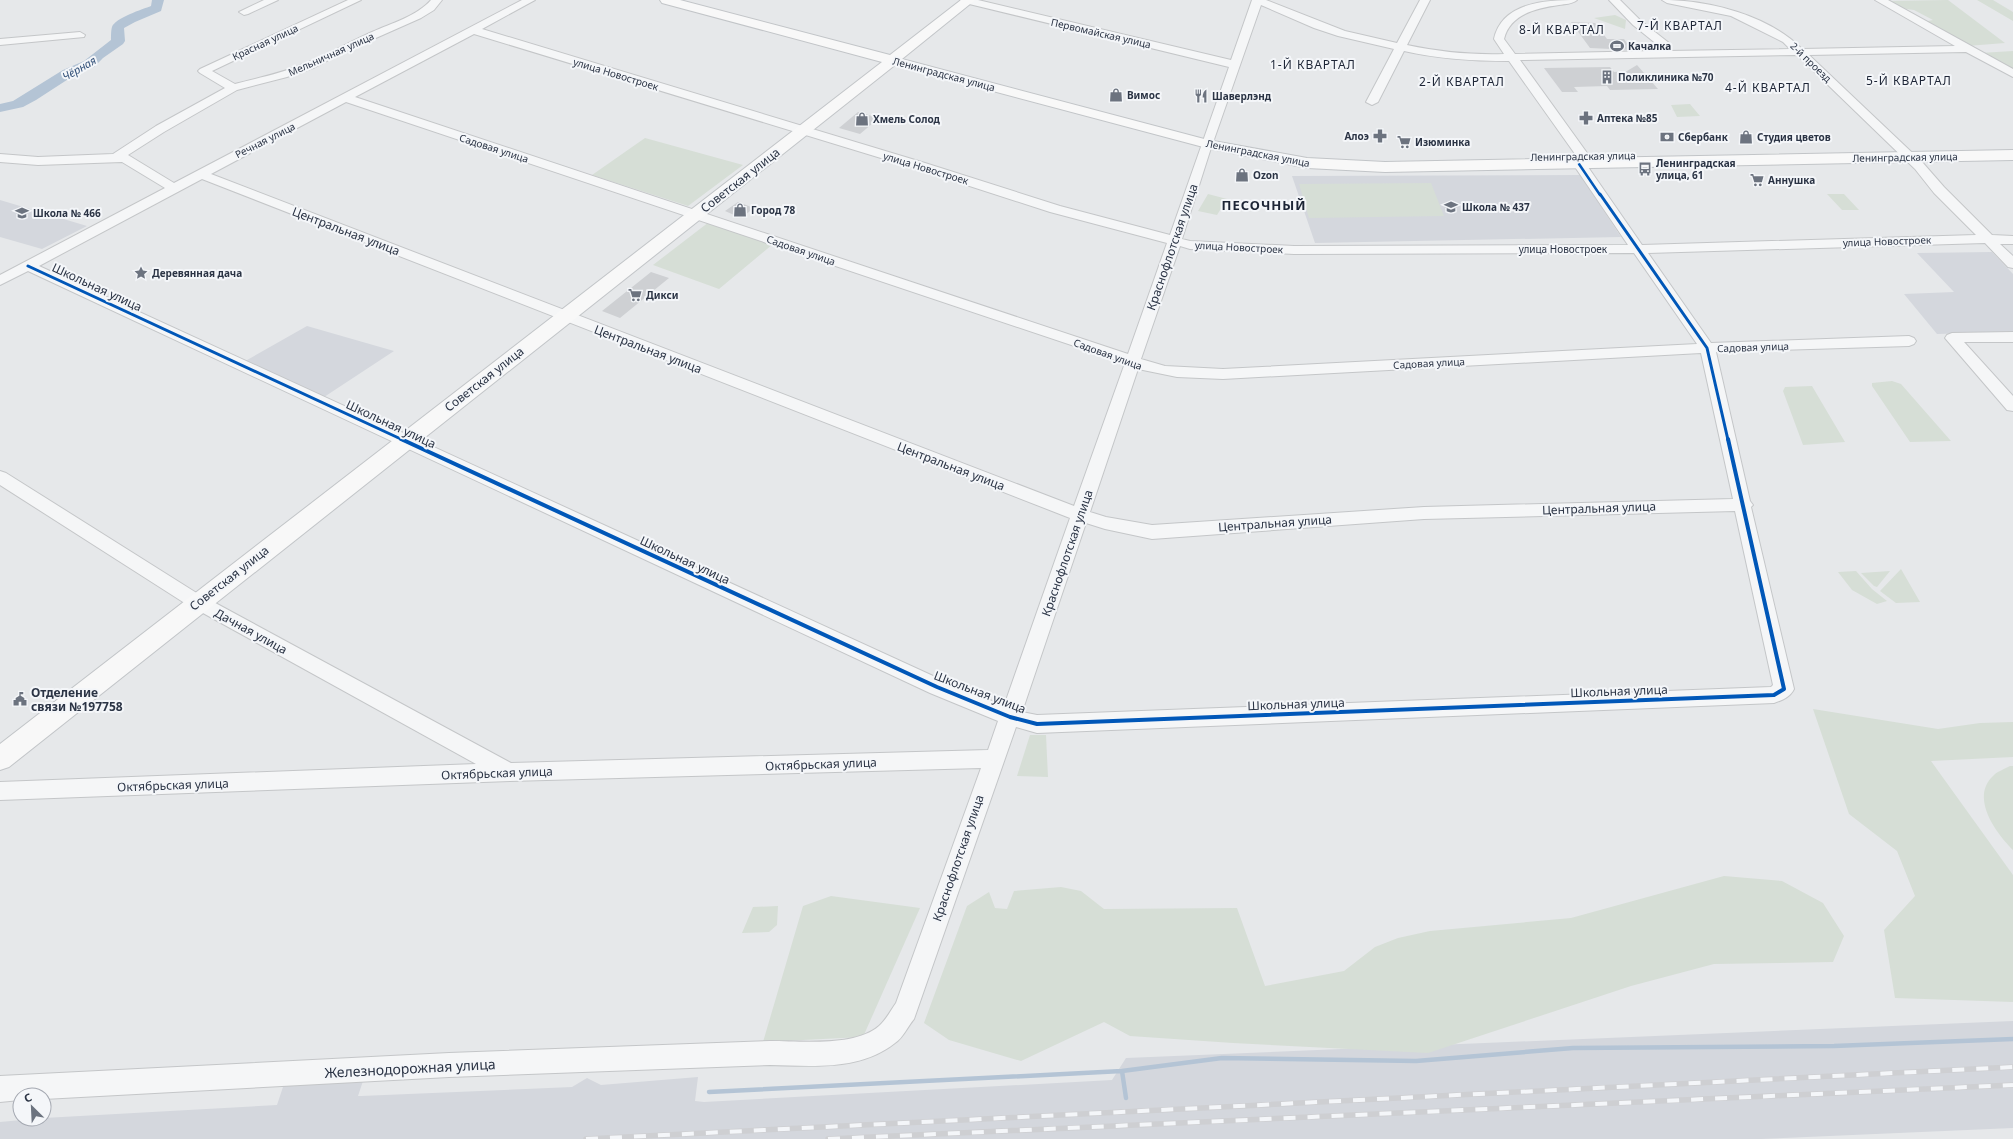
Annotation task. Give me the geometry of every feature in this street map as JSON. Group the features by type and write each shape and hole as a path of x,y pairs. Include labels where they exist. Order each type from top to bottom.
{"main road":[{"name":"Ленинградская улица","path":"666,0 1207,144 1292,161 1352,167 1584,164 2013,155"},
{"name":"Советская улица","path":"0,759 198,602 696,215 967,0"}],"street":[{"path":"244,12 273,0"},
{"name":"Красная улица","path":"233,88 204,71 356,0"},
{"name":"Мельничная улица","path":"116,157 160,129 233,88 283,75 309,66 338,51 403,23 430,8 437,0"},
{"name":"Речная улица","path":"0,281 473,30 513,4 530,0"},
{"name":"Первомайская улица","path":"967,0 1236,65"},
{"path":"1258,0 1318,26 1342,34 1452,56 1511,57 1660,55 1969,49"},
{"name":"Краснофлотская улица","path":"821,1054 866,1048 888,1034 905,1010 1010,717 1258,0"},
{"path":"1372,102 1425,0"},
{"path":"1572,0 1542,4 1516,14 1503,26 1499,39 1584,164 1638,249 1708,348"},
{"path":"1614,0 1637,23 1665,46 1660,55"},
{"name":"2-й проезд","path":"1667,0 1734,14 1787,40 1803,53 1894,144 1920,166 1939,190 1992,241 2013,264"},
{"path":"1880,0 2013,74"},
{"name":"улица Новостроек","path":"473,30 921,166 1055,209 1176,240 1190,245 1294,250 1638,249 1974,239 1992,241 2013,240"},
{"path":"0,42 80,35"},
{"name":"Садовая улица","path":"346,98 1133,361 1146,367 1167,371 1223,374 1708,348 1909,341"},
{"path":"0,158 38,161 116,157 132,162 173,188"},
{"name":"Центральная улица","path":"200,174 1080,515 1105,523 1152,532 1424,513 1744,505"},
{"name":"Школьная улица","path":"28,266 936,687 1010,717 1037,724 1774,695 1784,689 1708,348"},
{"path":"2013,337 1952,338 2013,406"},
{"name":"Дачная улица","path":"0,477 198,602 510,772"},
{"name":"Октябрьская улица","path":"0,791 510,772 994,759"},
{"name":"Железнодорожная улица","path":"0,1089 448,1065 770,1053 821,1054"}],"shaded area":[{"path":"1948,0 2005,43 1967,46 1923,22 1933,20 1914,10 1906,9 1887,1"},
{"path":"1977,0 1993,0 2013,12 2013,21"},
{"path":"1615,15 1626,20 1625,29 1594,18"},
{"path":"2013,51 2013,74 1980,53"},
{"path":"1690,104 1700,116 1677,117 1671,105"},
{"path":"645,138 743,165 688,206 592,175"},
{"name":"Школа № 437","path":"1580,175 1621,237 1315,243 1292,176"},
{"path":"1431,183 1444,216 1309,218 1299,184"},
{"path":"1208,194 1227,199 1217,215 1198,211"},
{"path":"1827,194 1844,194 1859,210 1842,210"},
{"name":"Школа № 466","path":"0,200 87,226 42,249 0,237"},
{"path":"709,222 773,244 719,289 653,265"},
{"path":"1992,252 2013,274 2013,332 1937,334 1904,294 1954,292 1917,253"},
{"path":"307,326 394,351 318,401 240,364"},
{"path":"1892,381 1901,384 1951,441 1910,442 1872,386 1872,383"},
{"path":"1812,386 1845,442 1803,445 1783,391 1785,387"},
{"path":"1901,569 1920,602 1896,603 1880,591"},
{"path":"1856,571 1872,589 1887,601 1877,604 1852,590 1838,572"},
{"path":"1890,571 1877,587 1874,586 1861,573"},
{"path":"1813,709 1938,729 1980,723 2013,722 2013,757 1931,761 2013,875 2013,1002 1895,998 1884,930 1915,896 1897,851 1849,814"},
{"path":"1030,735 1046,735 1048,777 1017,776"},
{"path":"2010,766 2013,766 2013,850 1993,825 1985,804 1984,794 1987,784 1994,775"},
{"path":"1724,876 1782,881 1823,903 1844,936 1833,962 1714,964 1631,986 1428,1053 1130,1036 1104,1022 1021,1061 949,1040 924,1023 967,906 989,892 995,908 1007,909 1014,891 1061,887 1081,891 1104,909 1237,908 1265,986 1344,971 1375,947 1398,938 1430,931 1571,918"},
{"path":"831,896 920,908 863,1037 763,1042 803,906"},
{"path":"778,906 777,925 769,932 742,933 753,907"},
{"path":"2013,1021 2013,1128 1761,1139 0,1139 0,1122 12,1121 12,1127 52,1127 52,1118 277,1105 284,1084 363,1081 358,1096 361,1096 572,1087 587,1078 601,1085 698,1077 695,1101 704,1102 1112,1080 1126,1058"}],"building":[{"path":"1571,22 1595,23 1607,39 1624,39 1632,50 1590,48"},
{"name":"Поликлиника №70","path":"1637,65 1658,89 1610,90 1607,86 1574,87 1578,92 1562,92 1544,68 1610,67 1614,72 1627,71"},
{"path":"858,112 879,118 860,134 839,128"},
{"name":"Город 78","path":"738,202 754,208 741,218 725,211"},
{"name":"Дикси","path":"651,272 669,278 620,318 602,311"}],"waterway":[{"name":"Чёрная","path":"0,108 18,104 68,73 89,64 98,55 118,41 118,27 130,19 157,8 158,0"},
{"path":"1122,1071 1222,1058 1416,1061 1573,1048 1834,1046 2013,1039"},
{"path":"709,1092 1122,1071"},
{"path":"1122,1071 1126,1098"}],"railway":[{"path":"586,1139 2013,1067"},
{"path":"828,1139 2013,1085"}],"cycle path":[{"path":"28,266 937,687 1010,717 1037,724 1774,695 1784,689 1707,348 1579,164"}],"place":[{"name":"Качалка","path":"1617,46"},
{"name":"Поликлиника №70","path":"1607,77"},
{"name":"Вимос","path":"1116,95"},
{"name":"Шаверлэнд","path":"1201,96"},
{"name":"Аптека №85","path":"1586,118"},
{"name":"Хмель Солод","path":"862,119"},
{"name":"Алоэ","path":"1380,136"},
{"name":"Сбербанк","path":"1667,137"},
{"name":"Студия цветов","path":"1746,137"},
{"name":"Изюминка","path":"1404,142"},
{"name":"Ленинградская улица, 61","path":"1645,169"},
{"name":"Ozon","path":"1242,175"},
{"name":"Аннушка","path":"1757,180"},
{"name":"Школа № 437","path":"1451,207"},
{"name":"Город 78","path":"740,210"},
{"name":"Школа № 466","path":"22,213"},
{"name":"Деревянная дача","path":"141,273"},
{"name":"Дикси","path":"635,295"},
{"name":"Отделение связи №197758","path":"20,699"}],"district":[{"name":"7-Й КВАРТАЛ","path":"1680,25"},
{"name":"8-Й КВАРТАЛ","path":"1562,29"},
{"name":"1-Й КВАРТАЛ","path":"1313,64"},
{"name":"5-Й КВАРТАЛ","path":"1909,80"},
{"name":"2-Й КВАРТАЛ","path":"1462,81"},
{"name":"4-Й КВАРТАЛ","path":"1768,87"},
{"name":"ПЕСОЧНЫЙ","path":"1264,205"}]}
